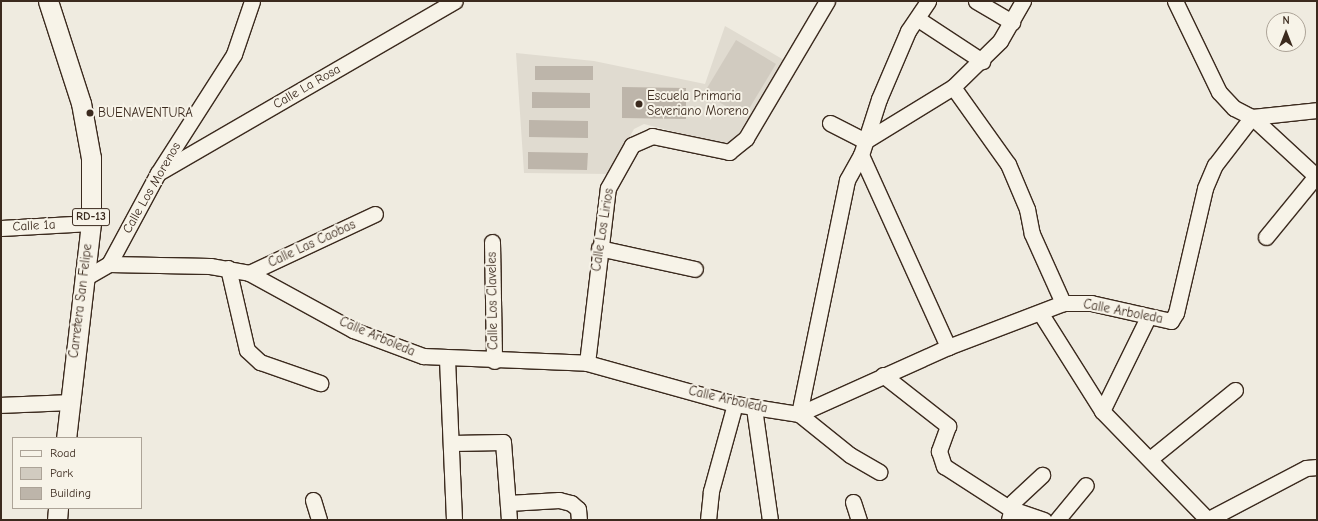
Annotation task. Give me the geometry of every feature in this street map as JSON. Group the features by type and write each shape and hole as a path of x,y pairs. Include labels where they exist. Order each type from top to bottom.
{"main road":[{"name":"Carretera San Felipe","path":"48,1 89,136 91,223 83,279 66,437"},
{"path":"57,520 58,509"}],"street":[{"name":"Calle Los Morenos","path":"109,264 158,173 234,54 252,1"},
{"name":"Calle La Rosa","path":"158,173 455,1"},
{"name":"Calle Los Lirios","path":"587,363 599,248 608,188 632,144 652,136 729,152 746,138 828,1"},
{"path":"880,472 850,455 799,414 847,180 863,148 902,45 928,1"},
{"path":"976,1 1012,22"},
{"path":"863,148 953,87 982,61 1012,22 1023,1"},
{"path":"1181,5 1220,92 1237,111 1252,117 1316,176 1266,237"},
{"path":"918,19 982,61"},
{"path":"953,87 1008,164 1027,209 1032,234 1063,303"},
{"path":"1252,117 1317,110"},
{"name":"Calle Arboleda","path":"109,264 228,268 249,273 360,333 396,348 447,359 587,363 735,404 799,414 948,347 1040,314 1063,303 1091,303 1171,321 1176,313 1205,188 1215,165 1252,117"},
{"path":"830,123 863,148 948,347"},
{"name":"Calle Las Caobas","path":"249,273 375,214"},
{"name":"Calle 1a","path":"1,228 91,223"},
{"name":"Calle Los Claveles","path":"492,242 494,361"},
{"path":"599,248 695,269"},
{"path":"83,279 109,264"},
{"path":"228,268 247,350 260,362 320,383"},
{"path":"1040,314 1102,411 1151,458 1208,520 1306,468 1317,467"},
{"path":"1102,411 1148,317"},
{"path":"447,359 452,443 454,520"},
{"path":"883,375 948,426 939,451 944,466 1009,514 1044,520"},
{"path":"1151,458 1235,390"},
{"path":"1,405 70,402"},
{"path":"708,520 711,491 735,404"},
{"path":"754,408 767,519"},
{"path":"452,443 503,442 509,520"},
{"path":"1009,514 1042,475"},
{"path":"1057,520 1086,485"},
{"path":"313,500 319,520"},
{"path":"508,503 559,500 571,503 578,509 579,520"},
{"path":"853,502 859,520"}],"shaded area":[{"name":"Escuela Primaria Severiano Moreno","path":"725,26 784,60 734,141 723,144 644,124 634,129 609,174 524,173 516,53 594,61 705,84"}],"green space":[{"path":"736,40 776,64 744,117 704,93"}],"building":[{"path":"535,66 593,66 593,80 535,80"},
{"path":"622,87 686,88 686,119 622,118"},
{"path":"532,92 590,93 590,108 532,108"},
{"path":"529,120 588,121 588,138 529,137"},
{"path":"528,152 588,153 587,170 528,169"}],"place":[{"name":"Escuela Primaria Severiano Moreno","path":"639,104"},
{"name":"BUENAVENTURA","path":"90,113"}]}
